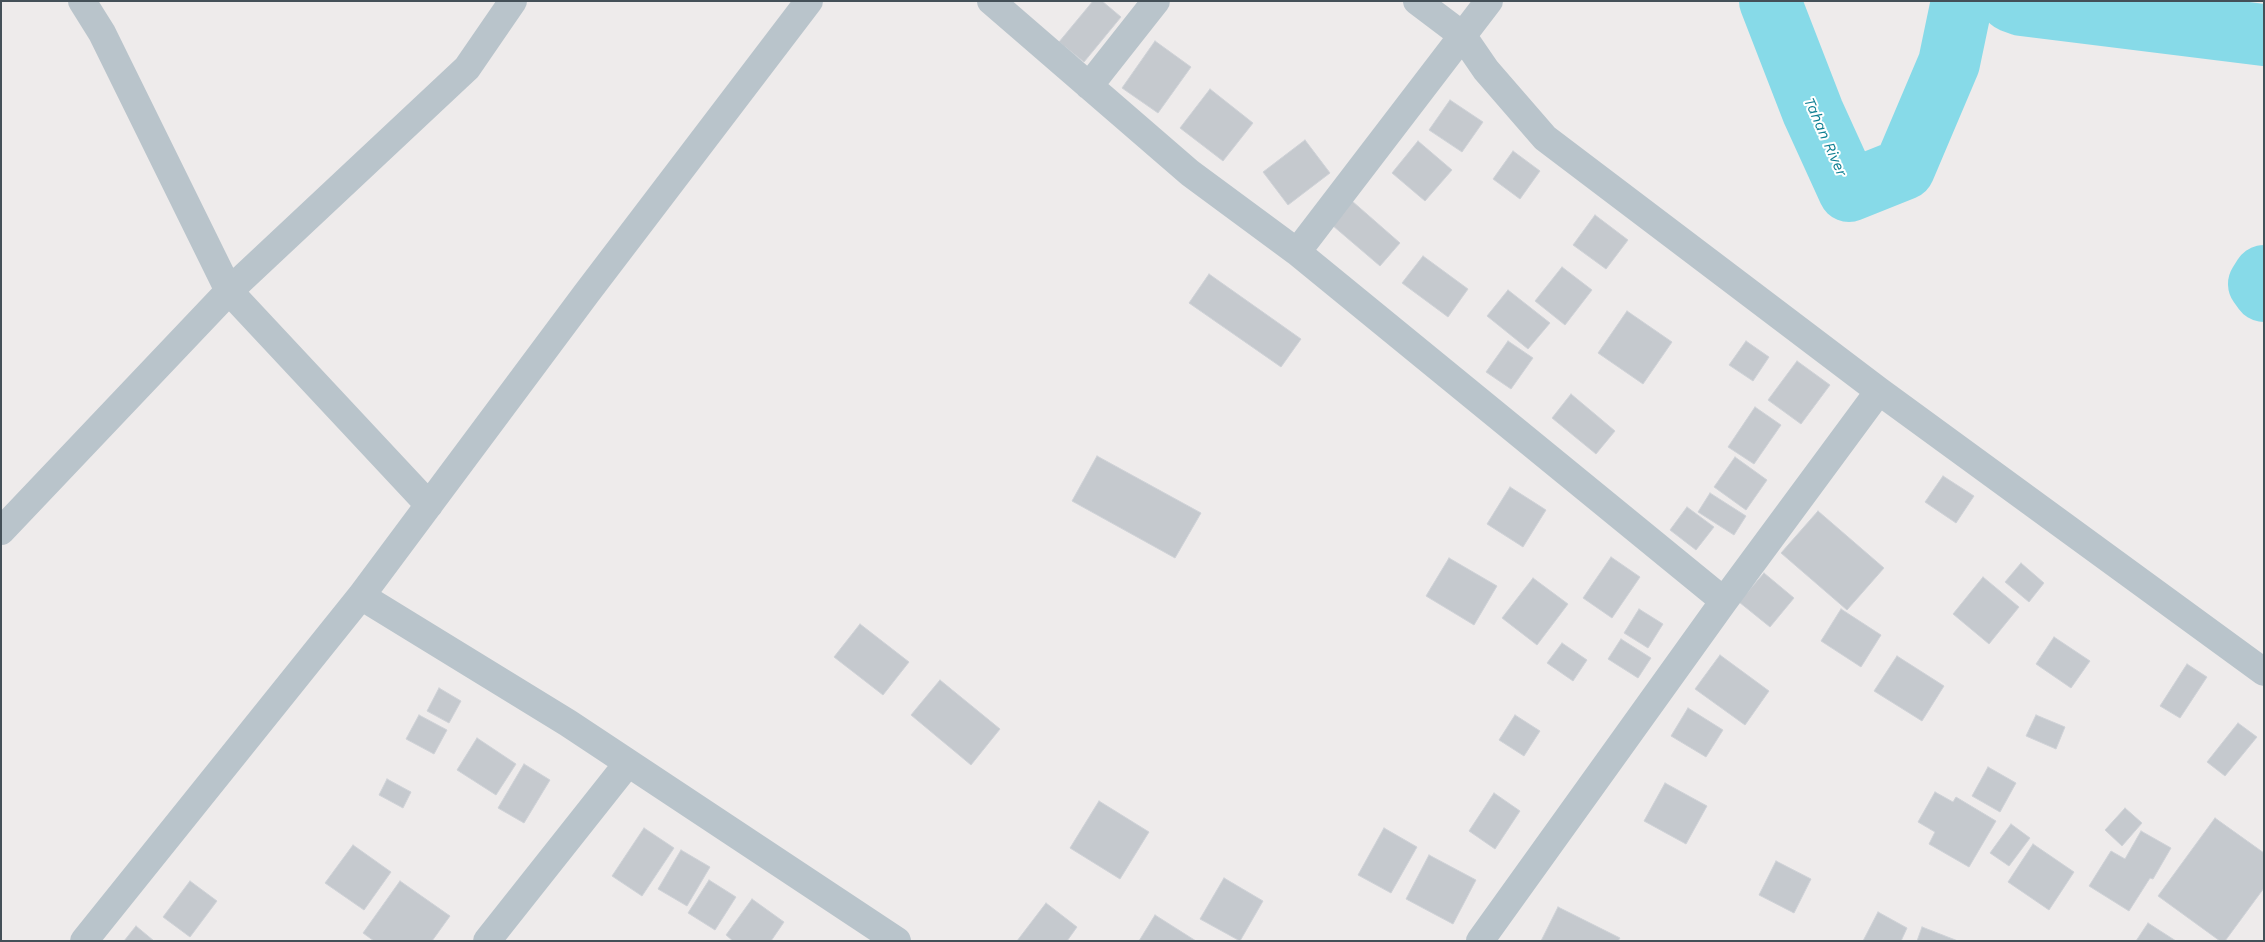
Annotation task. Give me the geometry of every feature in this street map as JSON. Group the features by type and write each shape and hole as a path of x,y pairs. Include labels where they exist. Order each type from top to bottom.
{"street":[{"path":"82,1 102,33 229,291 429,505"},
{"path":"1,531 229,291 467,68 513,1"},
{"path":"84,941 361,596 586,294 809,1"},
{"path":"990,1 1190,173 1297,252 1724,601"},
{"path":"1089,86 1156,1"},
{"path":"1417,1 1462,35 1486,70 1545,138 1880,391 2264,672"},
{"path":"1297,252 1489,1"},
{"path":"1480,941 1724,601 1880,391"},
{"path":"361,596 568,723 897,941"},
{"path":"487,941 628,763"}],"building":[{"path":"1093,1 1102,1 1121,17 1084,62 1059,42"},
{"path":"1155,41 1191,67 1158,113 1122,88"},
{"path":"1210,89 1253,123 1223,161 1180,128"},
{"path":"1450,100 1483,122 1462,152 1429,130"},
{"path":"1305,140 1330,173 1288,205 1263,172"},
{"path":"1418,141 1452,170 1425,201 1392,173"},
{"path":"1513,151 1540,171 1520,199 1493,179"},
{"path":"1352,201 1400,243 1380,266 1332,225"},
{"path":"1595,215 1628,240 1606,269 1573,245"},
{"path":"1423,256 1468,289 1448,317 1402,283"},
{"path":"1562,267 1592,290 1565,325 1535,301"},
{"path":"1209,274 1301,339 1281,367 1189,303"},
{"path":"1508,290 1550,323 1528,349 1487,316"},
{"path":"1627,311 1672,342 1643,384 1598,353"},
{"path":"1508,341 1533,358 1511,389 1486,372"},
{"path":"1746,341 1769,357 1753,381 1729,365"},
{"path":"1797,361 1830,385 1801,424 1768,400"},
{"path":"1571,394 1615,431 1596,454 1552,418"},
{"path":"1755,407 1781,425 1754,464 1728,447"},
{"path":"1097,456 1201,513 1175,558 1072,501"},
{"path":"1735,457 1767,480 1746,510 1714,487"},
{"path":"1943,476 1974,496 1956,523 1925,502"},
{"path":"1510,487 1546,510 1523,547 1487,524"},
{"path":"1710,493 1746,516 1734,535 1698,512"},
{"path":"1687,507 1714,527 1696,550 1670,530"},
{"path":"1818,511 1884,568 1847,610 1781,553"},
{"path":"1611,557 1640,577 1612,618 1583,598"},
{"path":"1449,558 1497,586 1474,625 1426,596"},
{"path":"2021,563 2044,583 2029,602 2005,582"},
{"path":"1764,573 1794,598 1770,627 1739,602"},
{"path":"1983,577 2019,607 1989,644 1953,614"},
{"path":"1533,578 1568,604 1537,645 1502,618"},
{"path":"1639,609 1663,624 1648,648 1624,633"},
{"path":"1841,609 1881,635 1861,667 1821,641"},
{"path":"860,624 909,662 883,695 834,657"},
{"path":"2054,637 2090,661 2071,688 2036,664"},
{"path":"1621,639 1651,658 1638,678 1608,659"},
{"path":"1562,643 1587,660 1573,681 1547,663"},
{"path":"1720,655 1769,691 1745,725 1695,689"},
{"path":"1897,656 1944,686 1922,721 1874,691"},
{"path":"2187,664 2207,677 2180,718 2160,706"},
{"path":"940,680 1000,729 971,765 911,715"},
{"path":"439,688 461,701 449,723 427,711"},
{"path":"1688,708 1723,730 1706,757 1671,736"},
{"path":"419,715 447,730 434,754 406,739"},
{"path":"1515,715 1540,731 1524,756 1499,740"},
{"path":"2036,715 2065,727 2056,749 2026,736"},
{"path":"2238,723 2257,737 2225,776 2207,762"},
{"path":"477,738 516,764 496,795 457,770"},
{"path":"524,764 550,780 524,823 498,808"},
{"path":"1988,767 2016,783 2000,812 1972,796"},
{"path":"387,779 411,792 403,808 379,795"},
{"path":"1665,783 1707,806 1686,844 1644,821"},
{"path":"1935,792 1953,802 1956,797 1996,821 1969,867 1929,844 1935,832 1918,822"},
{"path":"1494,793 1520,811 1495,849 1469,831"},
{"path":"1099,801 1149,832 1120,879 1070,848"},
{"path":"2125,808 2142,823 2122,846 2105,830"},
{"path":"2215,818 2264,853 2264,888 2225,941 2220,941 2158,896"},
{"path":"2011,824 2030,838 2009,866 1990,853"},
{"path":"644,828 674,848 642,896 612,876"},
{"path":"1384,828 1417,847 1391,893 1358,875"},
{"path":"2141,831 2171,848 2153,879 2150,878 2129,911 2089,886 2111,851 2125,859"},
{"path":"2033,844 2074,872 2049,910 2008,882"},
{"path":"353,845 391,872 364,910 325,883"},
{"path":"681,850 710,867 687,906 658,889"},
{"path":"1429,855 1476,880 1453,924 1406,899"},
{"path":"1776,861 1811,879 1794,913 1759,895"},
{"path":"1224,878 1263,901 1240,941 1200,919"},
{"path":"709,880 736,897 715,930 688,913"},
{"path":"190,881 217,901 190,937 163,917"},
{"path":"400,881 450,916 432,941 374,941 363,933"},
{"path":"752,899 784,922 771,941 733,941 726,935"},
{"path":"1046,903 1077,927 1067,941 1017,941"},
{"path":"1558,907 1620,938 1618,941 1541,941"},
{"path":"1878,912 1907,928 1901,941 1863,941"},
{"path":"1155,915 1196,941 1139,941"},
{"path":"2148,923 2176,941 2136,941"},
{"path":"136,926 154,941 124,941"},
{"path":"1922,927 1958,941 1917,941"}],"waterway":[{"name":"Tahan River","path":"1770,1 1813,112 1849,191 1904,169 1949,63 1962,1"},
{"name":"Tahan River","path":"2011,1 2022,5 2264,35"},
{"name":"Tahan River","path":"2264,276 2259,284 2264,291"}]}
